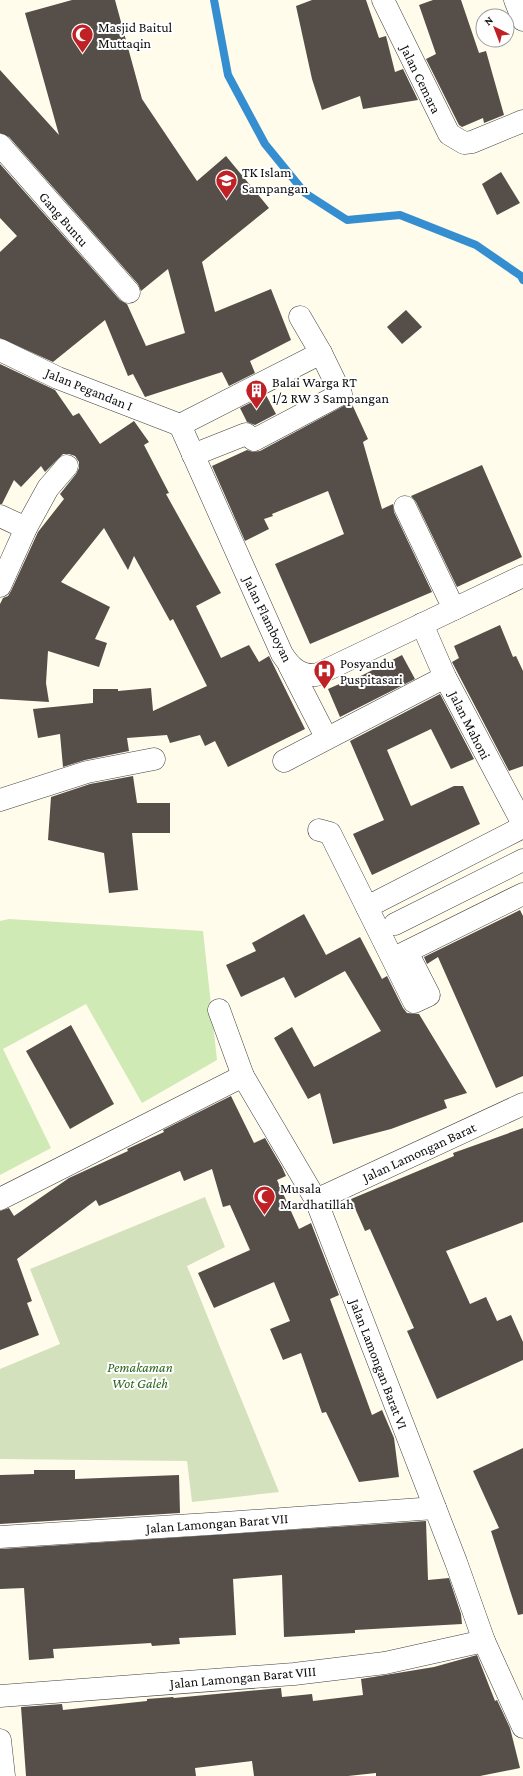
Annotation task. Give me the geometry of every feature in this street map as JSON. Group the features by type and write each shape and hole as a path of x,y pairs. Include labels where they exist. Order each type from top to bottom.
{"street":[{"name":"Jalan Cemara","path":"383,0 449,134 464,143 472,142 523,120"},
{"path":"515,0 523,20"},
{"name":"Gang Buntu","path":"0,145 129,292"},
{"path":"193,455 246,434 254,440 341,394 321,353 300,316"},
{"name":"Jalan Pegandan I","path":"0,350 58,378 180,424"},
{"path":"180,424 321,353"},
{"name":"Jalan Flamboyan","path":"180,424 282,654 289,665 306,675 316,675 523,576"},
{"path":"0,586 26,528 48,488 67,466"},
{"path":"405,508 454,609"},
{"path":"0,516 26,528"},
{"name":"Jalan Mahoni","path":"422,624 445,677 523,826"},
{"path":"289,665 326,737"},
{"path":"284,761 326,737 445,677"},
{"path":"0,800 87,772 154,759"},
{"path":"367,907 523,826"},
{"path":"319,830 330,833 367,907 400,955 523,894"},
{"path":"395,924 523,860"},
{"name":"Jalan Lamongan Barat VI","path":"220,1010 243,1076 316,1200 435,1508 484,1641 523,1727"},
{"path":"0,1199 243,1076"},
{"name":"Jalan Lamongan Barat","path":"316,1200 523,1104"},
{"name":"Jalan Lamongan Barat VII","path":"0,1536 225,1523 435,1508"},
{"name":"Jalan Lamongan Barat VIII","path":"0,1696 294,1674 385,1663 484,1641"},
{"path":"0,1740 4,1776"}],"green space":[{"path":"9,919 203,931 217,1060 142,1103 86,1004 3,1049 51,1148 0,1175 0,921"},
{"name":"Pemakaman Wot Galeh","path":"205,1197 225,1247 187,1266 279,1492 192,1502 187,1461 0,1459 0,1369 60,1344 30,1269"}],"building":[{"path":"72,0 115,0 142,99 197,181 226,156 269,208 202,262 215,312 271,289 291,340 250,361 255,373 229,386 222,372 145,397 133,374 128,376 105,320 53,362 0,338 0,252 17,236 0,218 0,164 120,300 127,304 146,346 185,333 168,269 141,291 138,284 9,137 0,133 0,70 59,135 25,13"},
{"path":"312,0 366,0 379,38 386,36 395,72 403,69 418,100 363,109 360,96 322,110 312,79 296,6"},
{"path":"433,0 461,0 475,41 475,48 477,48 479,53 486,51 504,115 484,123 483,118 462,127 459,125 426,59 436,54 419,5"},
{"path":"501,172 520,203 497,215 482,184"},
{"path":"406,310 422,327 402,344 387,327"},
{"path":"0,364 55,390 73,416 79,413 100,444 134,421 149,442 144,445 169,493 166,494 221,593 196,606 221,658 249,645 259,662 269,656 305,729 228,767 215,741 205,746 200,735 170,743 167,735 127,738 129,751 85,760 63,767 60,734 38,738 33,709 93,703 93,689 118,689 118,691 151,688 153,711 207,686 173,619 170,621 134,556 128,570 104,528 61,582 110,607 95,639 107,643 99,667 48,651 46,683 49,702 0,699 0,604 3,598 8,596 11,591 38,532 64,499 60,494 76,474 79,468 79,462 75,456 63,454 45,472 41,466 21,487 14,480 2,504 0,504"},
{"path":"266,395 276,414 255,425 247,422 240,408"},
{"path":"351,402 368,439 363,442 382,509 393,504 394,512 432,592 310,644 275,564 344,534 328,491 272,514 273,516 264,519 269,529 245,541 212,466 247,450 253,452 260,451"},
{"path":"482,465 522,557 457,587 416,502 411,496"},
{"path":"500,625 513,657 516,656 523,671 523,766 509,771 452,662 459,658 454,646"},
{"path":"402,655 415,679 340,717 328,689 355,677 355,679"},
{"path":"440,694 474,759 451,769 431,729 387,750 411,806 454,786 463,786 480,824 372,875 353,834 384,820 350,741"},
{"path":"133,776 137,803 170,803 170,833 132,833 138,890 109,893 104,853 48,840 51,797 90,784"},
{"path":"520,910 523,916 523,1076 496,1088 438,957 427,964 424,957"},
{"path":"304,914 326,955 360,937 382,979 387,976 407,1013 419,1014 467,1093 444,1100 447,1108 391,1129 333,1144 320,1093 308,1099 274,1038 292,1027 314,1067 381,1031 345,971 295,998 284,977 241,997 226,965 256,951 252,943"},
{"path":"71,1025 114,1104 70,1129 26,1051"},
{"path":"231,1096 254,1143 265,1138 282,1167 286,1176 277,1180 299,1229 311,1223 339,1295 330,1299 372,1415 382,1410 394,1438 399,1477 359,1482 326,1412 322,1413 301,1353 283,1360 270,1329 290,1321 274,1282 214,1308 198,1273 250,1250 230,1205 223,1207 212,1169 184,1181 180,1171 99,1206 96,1200 17,1259 32,1301 27,1303 39,1335 0,1350 0,1211 9,1208 14,1216 69,1178 128,1151 127,1149 164,1132 163,1130"},
{"path":"523,1128 523,1222 446,1251 470,1304 486,1297 497,1321 511,1315 523,1342 523,1360 437,1399 407,1331 414,1328 370,1229 365,1231 351,1199 454,1156 453,1153"},
{"path":"523,1448 523,1614 518,1615 491,1531 499,1528 473,1471"},
{"path":"34,1470 75,1470 75,1479 179,1475 180,1513 0,1524 0,1475 34,1474"},
{"path":"426,1521 428,1580 449,1578 461,1614 462,1624 355,1630 355,1633 284,1637 282,1575 233,1579 236,1635 179,1638 180,1644 152,1646 151,1643 53,1649 54,1658 29,1660 24,1588 0,1589 0,1549"},
{"path":"477,1655 495,1701 497,1700 510,1728 520,1768 480,1776 376,1776 376,1773 348,1776 254,1776 252,1761 195,1768 196,1776 26,1776 21,1707 62,1704 63,1710 147,1701 147,1699 174,1698 281,1688 282,1697 312,1694 313,1701 363,1695 361,1679 434,1667"}],"waterway":[{"path":"214,0 228,75 265,144 305,193 347,220 400,215 476,245 521,276 523,280"}],"place":[{"name":"Masjid Baitul Muttaqin","path":"83,54"},
{"name":"TK Islam Sampangan","path":"226,200"},
{"name":"Balai Warga RT 1/2 RW 3 Sampangan","path":"257,410"},
{"name":"Posyandu Puspitasari","path":"325,690"},
{"name":"Musala Mardhatillah","path":"264,1216"}]}
